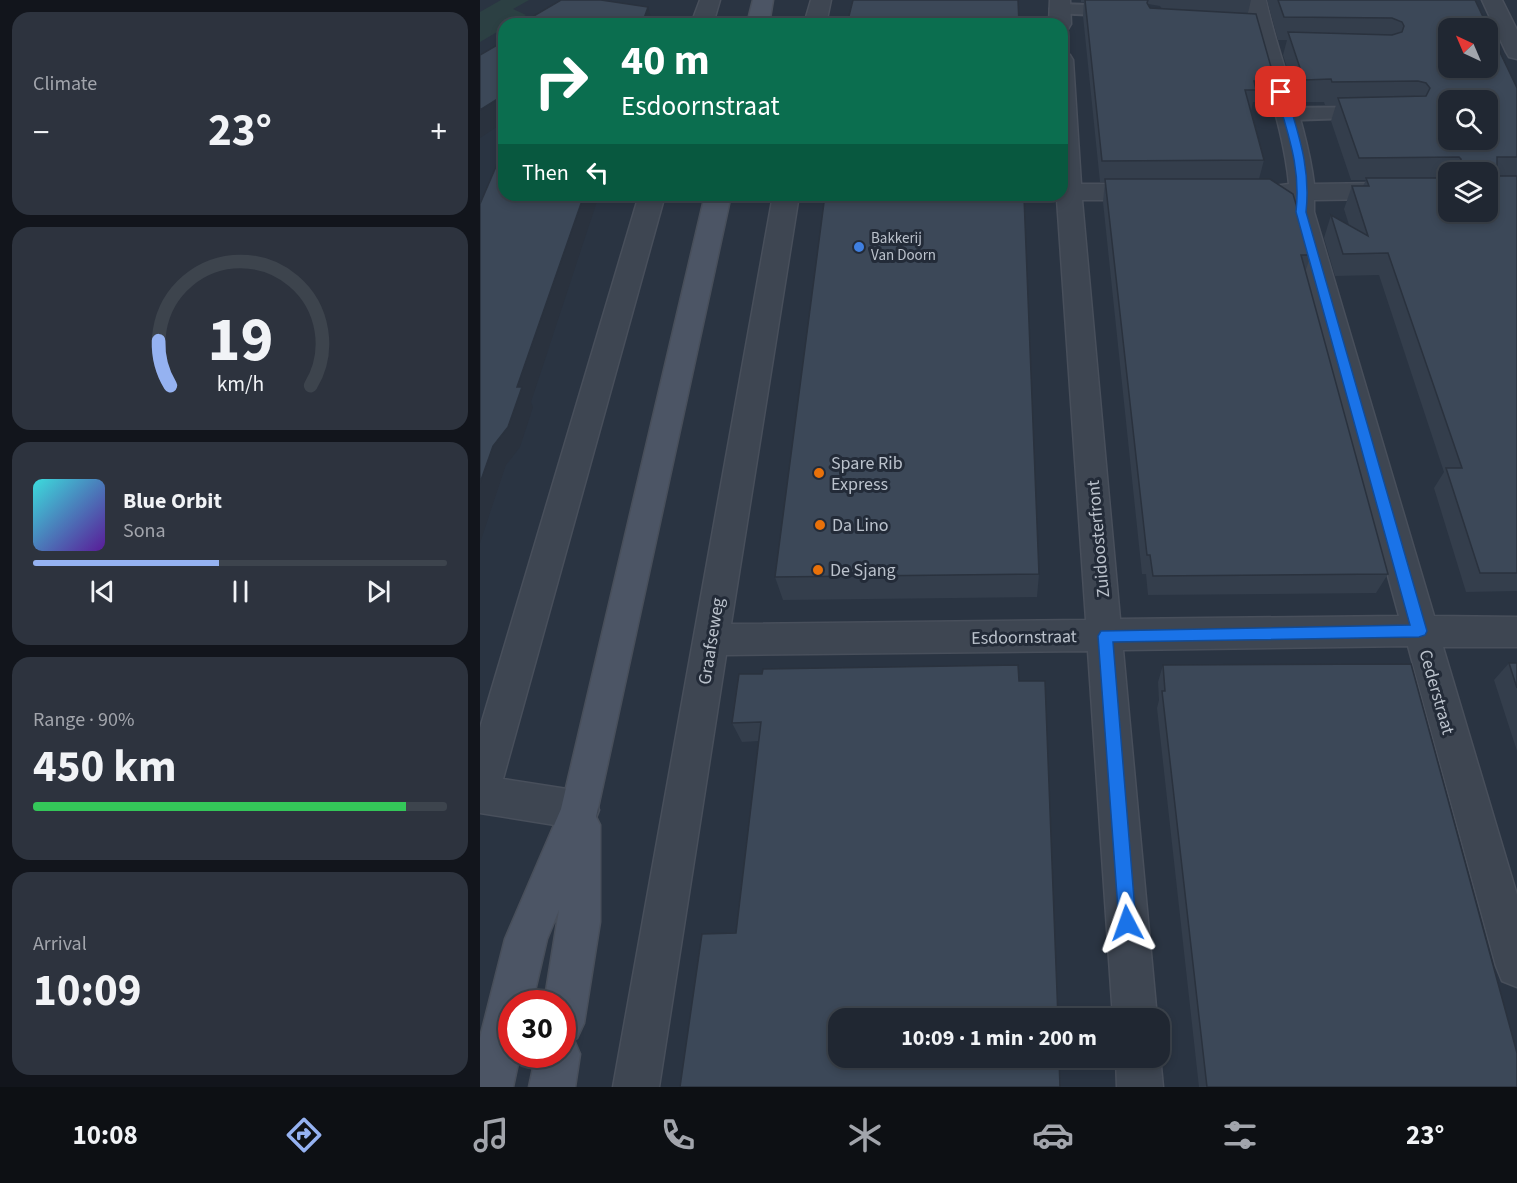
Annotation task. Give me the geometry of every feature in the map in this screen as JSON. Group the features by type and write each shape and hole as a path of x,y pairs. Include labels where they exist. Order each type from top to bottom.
{"street":[{"path":"704,18 710,0"},
{"path":"816,18 821,0"},
{"path":"1488,8 1517,52"},
{"name":"Cederstraat","path":"1262,30 1302,166 1301,212 1419,631 1517,966"},
{"path":"1257,192 1438,190"},
{"path":"1068,192 1175,192"},
{"path":"580,810 480,793 650,201"},
{"path":"490,1087 525,939 580,810 717,201"},
{"name":"Graafseweg","path":"636,1087 785,201"},
{"name":"Zuidoosterfront","path":"1067,201 1106,636 1134,1008"},
{"name":"Esdoornstraat","path":"711,640 1419,631 1517,632"},
{"path":"568,990 579,922 580,810"},
{"path":"552,1087 555,1068"},
{"path":"1139,1068 1140,1087"}],"lane":[{"path":"1060,11 1140,11"},
{"path":"1288,114 1388,113"}],"green space":[{"path":"501,0 529,0 513,9 526,15 521,18 498,18 498,32 480,42 480,12"}],"building":[{"path":"561,0 601,0 648,7 644,18 530,18"},
{"path":"853,0 1018,0 1019,18 848,18"},
{"path":"1085,0 1148,0 1150,8 1256,14 1275,81 1254,81 1256,90 1245,90 1264,160 1102,161"},
{"path":"1278,0 1475,0 1484,18 1438,18 1438,78 1498,78 1498,48 1517,88 1517,157 1497,157 1497,162 1461,162 1459,157 1359,158 1338,98 1426,96 1430,88 1426,83 1418,81 1304,80 1288,32 1392,35 1402,32 1404,26 1402,22 1392,18 1284,17"},
{"path":"498,44 498,99 480,110 480,55"},
{"path":"498,162 498,201 582,201 517,387 522,387 508,427 493,446 480,483 480,204"},
{"path":"1498,176 1517,176 1517,573 1480,573 1446,468 1462,468 1388,253 1343,254 1331,215 1368,236 1352,186 1369,186 1366,178 1438,178 1438,222 1498,222"},
{"path":"1105,179 1270,179 1293,194 1311,255 1301,255 1388,574 1153,576 1150,555 1147,555"},
{"path":"824,201 1024,201 1039,574 775,577"},
{"path":"1509,663 1517,663 1517,688"},
{"path":"1411,664 1517,1053 1517,1087 1207,1087 1162,691 1165,691 1163,665"},
{"path":"1018,665 1019,681 1045,681 1058,1008 828,1008 828,1068 1059,1068 1060,1087 680,1087 702,934 736,933 761,722 732,723 739,674 762,674 763,669"}],"place":[{"name":"Bakkerij Van Doorn","path":"859,247"},
{"name":"Spare Rib Express","path":"819,473"},
{"name":"Da Lino","path":"820,525"},
{"name":"De Sjang","path":"818,570"}],"route":[{"path":"1127,923 1106,636 1419,631 1301,212 1302,166 1281,92"}]}
